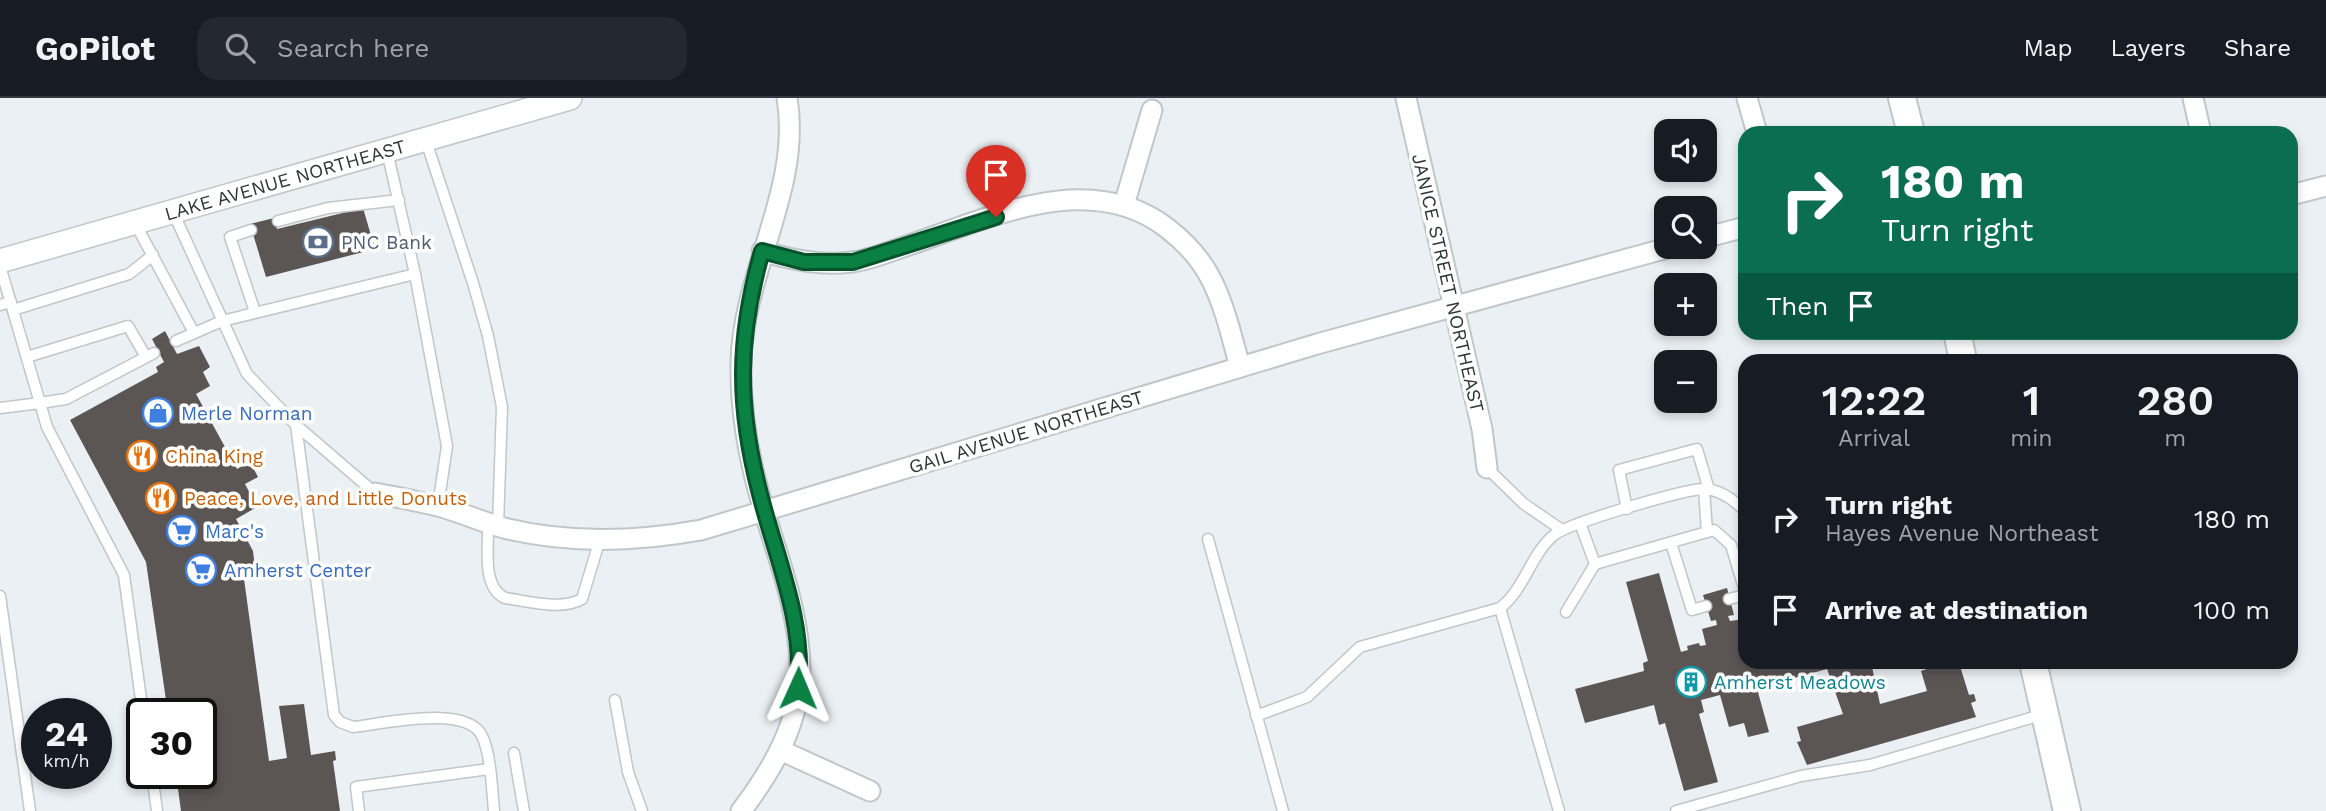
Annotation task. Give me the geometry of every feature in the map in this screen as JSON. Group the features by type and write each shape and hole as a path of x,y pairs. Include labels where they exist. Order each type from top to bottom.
{"main road":[{"path":"1902,98 1908,126"},
{"path":"2035,669 2067,811"}],"street":[{"path":"741,811 760,787 780,750 795,708 800,668 790,600 752,462 744,415 741,360 750,293 783,186 789,151 787,98"},
{"name":"JANICE STREET NORTHEAST","path":"1406,98 1482,429 1488,468"},
{"path":"1748,98 1754,126"},
{"path":"2193,98 2199,126"},
{"name":"LAKE AVENUE NORTHEAST","path":"0,264 135,222 426,140 560,99"},
{"path":"1124,205 1152,110"},
{"path":"2298,193 2326,186"},
{"path":"762,251 804,262 853,262 1045,202 1084,198 1124,205 1146,215 1178,237 1203,266 1220,299 1240,367"},
{"path":"1717,235 1738,229"},
{"name":"GAIL AVENUE NORTHEAST","path":"375,493 438,506 493,524 571,539 664,537 765,512 1240,367 1654,252"},
{"path":"780,750 870,791"}],"lane":[{"path":"426,140 488,336 502,407 490,583 496,594 505,598 575,604 582,599 600,539"},
{"path":"387,151 415,274 447,446 438,506"},
{"path":"278,221 328,208 398,201"},
{"path":"173,211 247,374 296,425 375,493"},
{"path":"135,222 193,331"},
{"path":"250,230 230,237 255,312"},
{"path":"0,305 12,306 128,274 153,256"},
{"path":"0,264 47,427 124,575 142,698"},
{"path":"176,341 193,331 222,321 415,274"},
{"path":"0,408 66,398 150,355 128,326 27,356"},
{"path":"296,425 334,715 340,722 353,727 445,718 464,720 482,736 494,811"},
{"path":"1627,509 1619,470 1698,449 1706,490 1707,532"},
{"path":"1488,468 1524,504 1562,530"},
{"path":"1256,716 1307,697 1360,648 1500,608 1517,592 1544,545 1562,530 1627,509 1706,490 1723,494 1738,506"},
{"path":"1580,523 1595,564"},
{"path":"1566,612 1595,564 1714,530 1731,545 1738,569"},
{"path":"1208,539 1283,811"},
{"path":"1671,543 1692,610 1706,606"},
{"path":"0,596 4,651 30,811"},
{"path":"1729,599 1738,596"},
{"path":"1500,608 1559,811"},
{"path":"615,700 628,772 642,811"},
{"path":"1676,811 1801,776 1870,765 2045,713"},
{"path":"514,753 524,811"},
{"path":"359,811 356,787 489,769"},
{"path":"154,789 157,811"}],"building":[{"path":"363,208 375,249 266,277 250,224 274,218 277,229"},
{"name":"Amherst Center","path":"165,331 177,354 199,346 210,367 203,372 210,386 196,394 237,469 250,462 258,477 245,484 257,507 236,519 253,551 256,577 244,579 269,761 287,758 279,706 304,704 311,755 335,751 336,760 333,761 340,811 181,811 178,789 217,789 217,698 166,698 146,562 70,420 158,372 156,367 164,362 152,339"},
{"name":"Amherst Meadows","path":"1659,573 1681,652 1688,650 1687,646 1699,643 1700,646 1706,645 1702,629 1717,625 1716,620 1711,621 1703,595 1727,588 1734,615 1728,616 1730,621 1738,620 1738,669 1827,669 1762,687 1761,683 1756,685 1769,732 1748,737 1744,723 1729,727 1720,695 1701,700 1704,712 1699,714 1718,782 1684,791 1665,723 1659,725 1654,705 1585,723 1575,689 1644,671 1643,663 1648,661 1626,582"},
{"name":"Amherst Meadows","path":"1827,669 1872,669 1880,704 1927,691 1921,671 1961,669 1969,695 1974,694 1976,701 1971,703 1976,717 1807,765 1797,742 1801,741 1797,727 1843,714"}],"place":[{"name":"PNC Bank","path":"318,242"},
{"name":"Merle Norman","path":"158,413"},
{"name":"China King","path":"142,456"},
{"name":"Peace, Love, and Little Donuts","path":"161,498"},
{"name":"Marc's","path":"182,531"},
{"name":"Amherst Center","path":"201,570"},
{"name":"Amherst Meadows","path":"1691,682"}],"route":[{"path":"798,688 800,668 796,624 760,495 744,415 741,360 744,330 750,293 762,251 804,262 853,262 996,217"}]}
